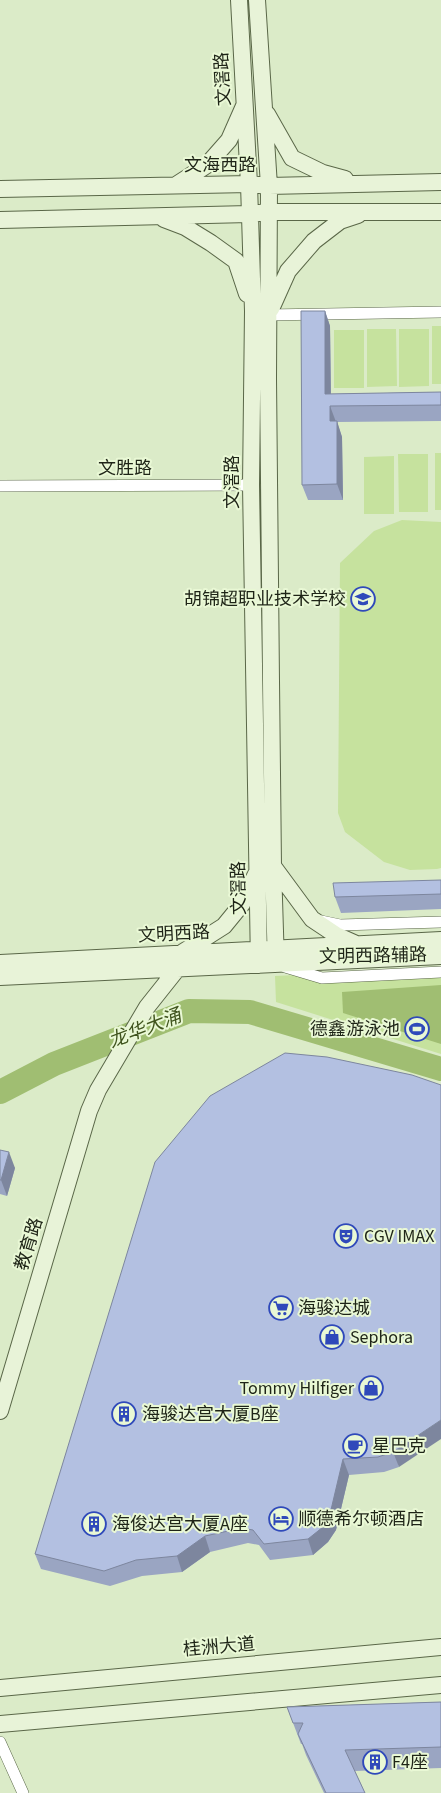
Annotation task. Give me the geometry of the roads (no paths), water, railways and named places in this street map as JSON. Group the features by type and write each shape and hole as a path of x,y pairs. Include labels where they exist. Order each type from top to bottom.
{"street":[{"name":"文滘路","path":"239,0 249,214 260,313 265,868 259,957"},
{"name":"文滘路","path":"257,0 269,186 251,485 265,868 276,956"},
{"path":"176,185 207,165 229,140 244,104"},
{"path":"264,106 292,158 323,173 361,184"},
{"name":"文海西路","path":"0,189 441,182"},
{"path":"0,220 268,212 441,212"},
{"path":"260,313 288,272 314,241 340,221 368,212"},
{"path":"155,216 185,227 236,261 260,313"},
{"path":"260,313 441,312"},
{"name":"文胜路","path":"0,486 251,485"},
{"path":"179,961 224,926 242,904 265,868 292,894 312,919 336,935 356,944"},
{"name":"文明西路辅路","path":"312,919 340,925 441,922"},
{"name":"文明西路","path":"276,956 356,944 441,940"},
{"name":"文明西路辅路","path":"276,956 322,978 441,972"},
{"name":"文明西路","path":"0,963 179,961 276,956 441,956"},
{"name":"文明西路","path":"0,977 179,961"},
{"name":"教育路","path":"0,1411 89,1111 98,1090 147,1008 179,961"},
{"name":"桂洲大道","path":"0,1688 441,1647"},
{"path":"0,1724 441,1684"},
{"path":"0,1742 23,1793"}],"waterway":[{"name":"龙华大涌","path":"0,1092 54,1064 189,1011 250,1012 441,1069"}],"place":[{"name":"胡锦超职业技术学校","path":"363,599"},
{"name":"德鑫游泳池","path":"417,1029"},
{"name":"CGV IMAX","path":"346,1236"},
{"name":"海骏达城","path":"281,1308"},
{"name":"Sephora","path":"332,1337"},
{"name":"Tommy Hilfiger","path":"371,1388"},
{"name":"海骏达宫大厦B座","path":"124,1414"},
{"name":"星巴克","path":"355,1446"},
{"name":"顺德希尔顿酒店","path":"281,1519"},
{"name":"海俊达宫大厦A座","path":"94,1524"},
{"name":"F4座","path":"375,1762"}]}
